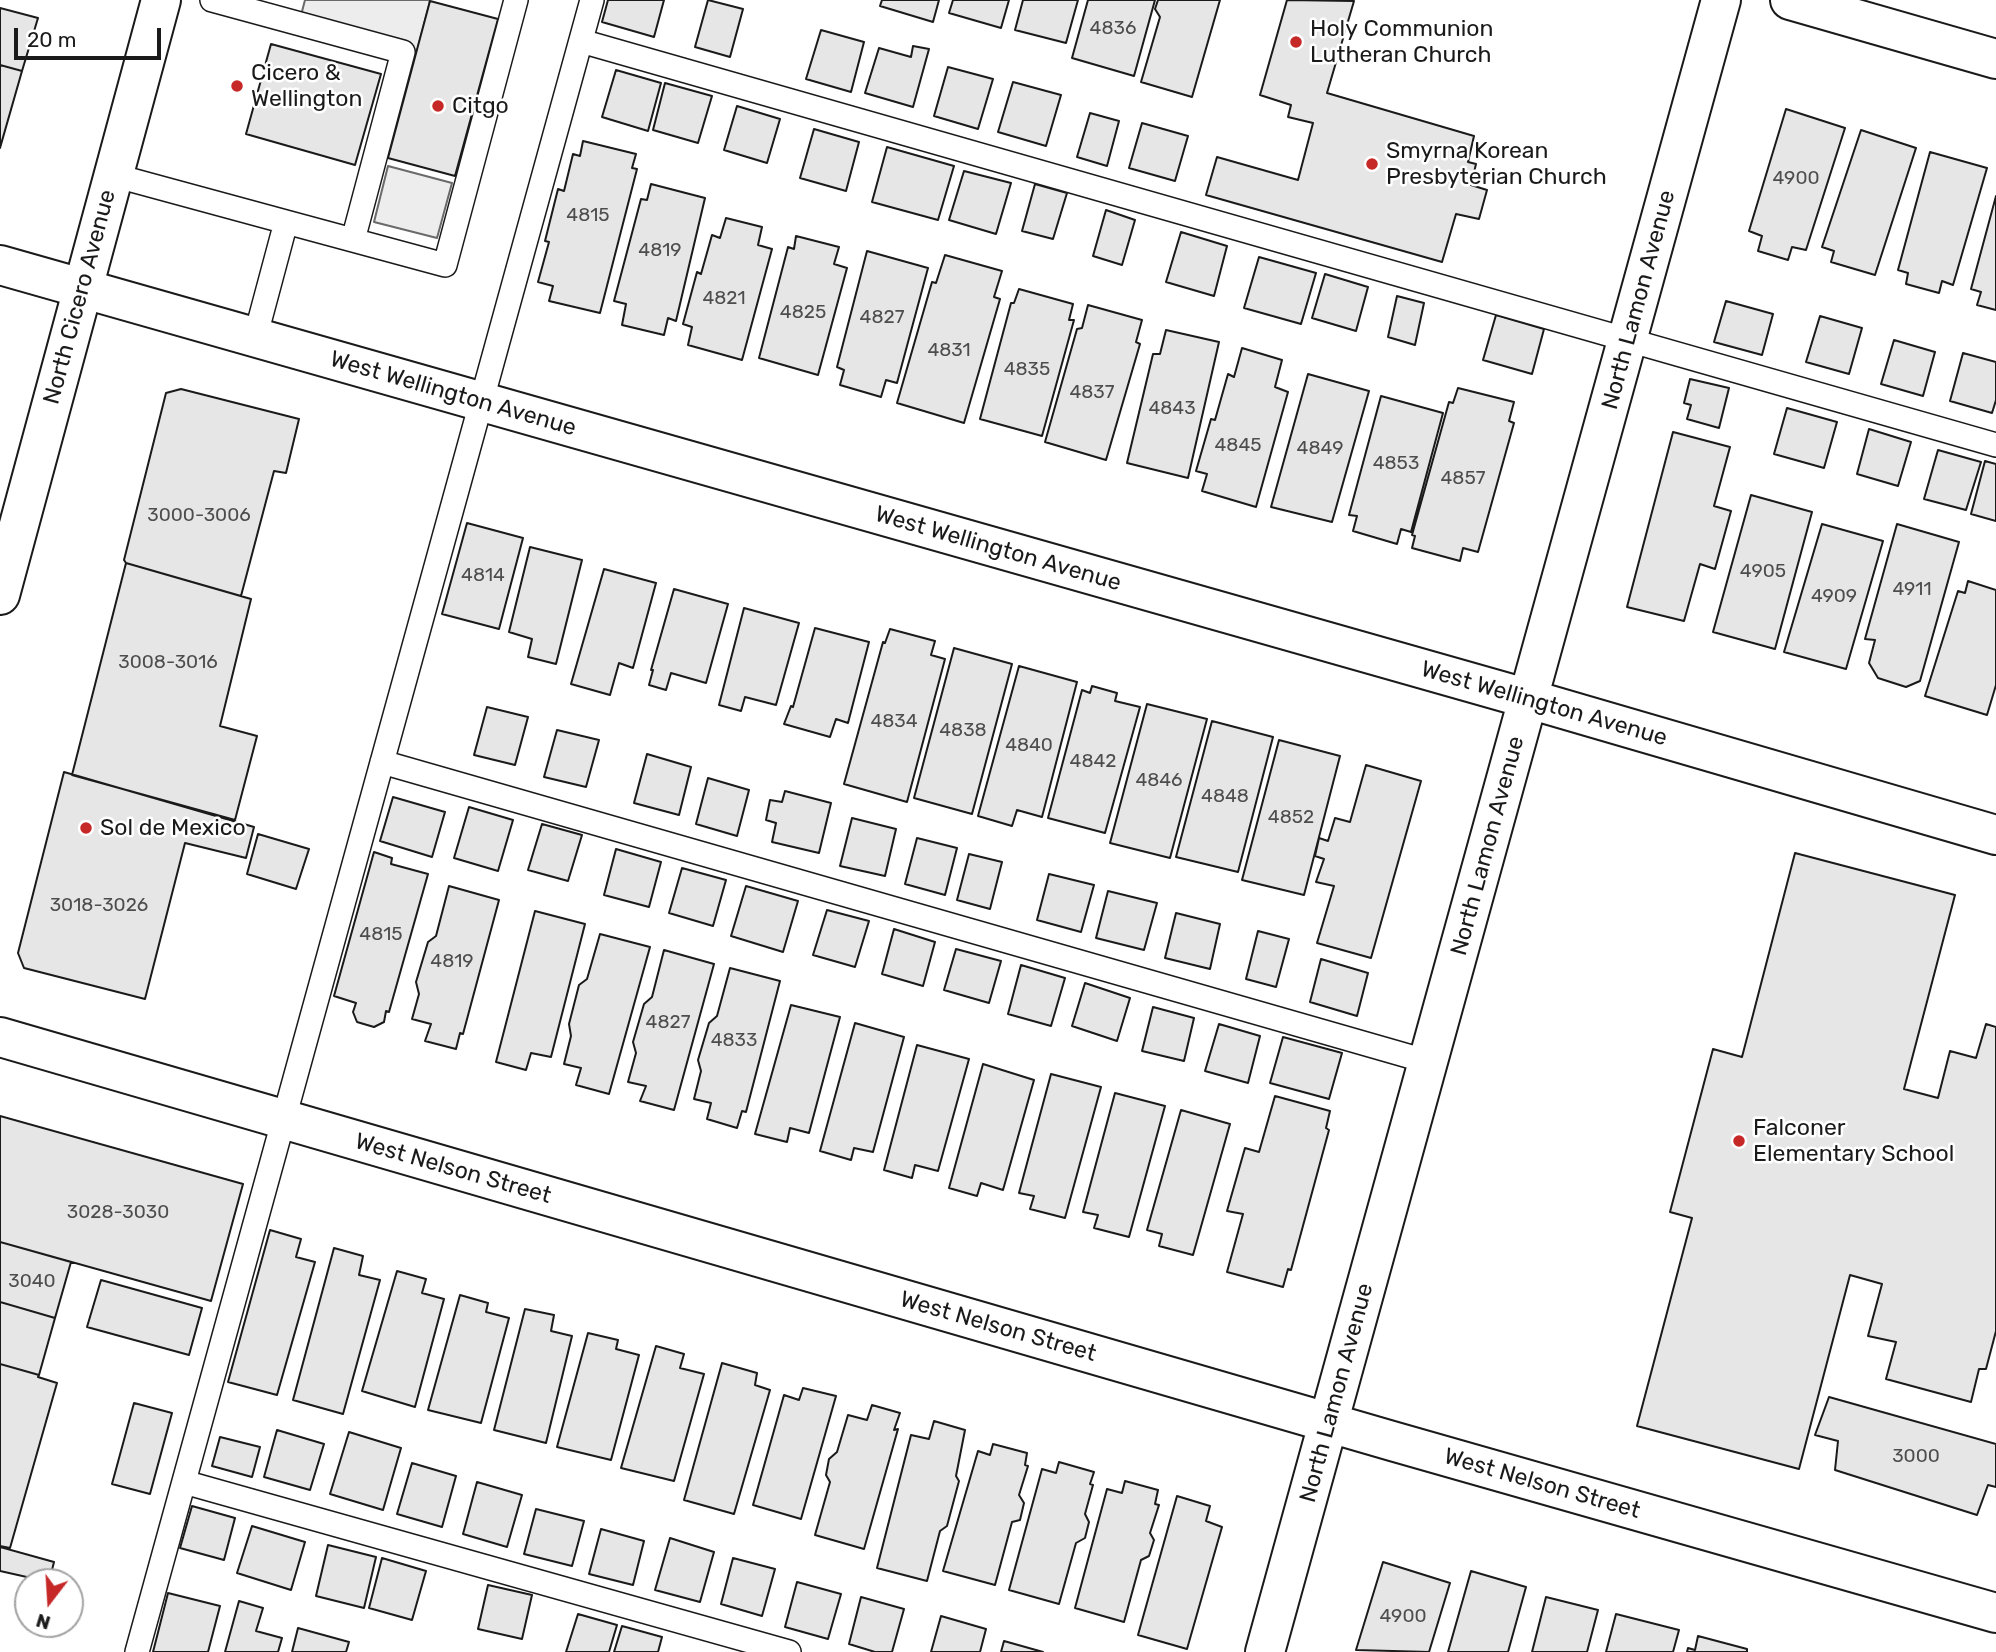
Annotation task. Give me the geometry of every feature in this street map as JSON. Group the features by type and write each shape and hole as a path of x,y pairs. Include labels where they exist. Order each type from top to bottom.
{"street":[{"name":"North Cicero Avenue","path":"0,595 161,0"},
{"name":"North Lamon Avenue","path":"1265,1652 1721,0"},
{"path":"1790,0 1996,59"},
{"name":"West Wellington Avenue","path":"0,265 1529,699 1996,835"},
{"name":"West Nelson Street","path":"0,1037 1329,1423 1996,1613"}],"lane":[{"path":"212,0 403,52 353,240"},
{"path":"113,175 445,265 516,0"},
{"path":"137,1652 592,0"},
{"path":"581,41 1996,445"},
{"path":"255,338 286,222"},
{"path":"382,761 1429,1062"},
{"path":"184,1482 789,1652"}],"shaded area":[{"path":"305,0 430,1 416,55 299,23"},
{"path":"388,166 452,183 437,238 374,222"}],"building":[{"path":"608,0 664,0 654,37 602,22"},
{"path":"708,0 743,9 730,57 695,47"},
{"path":"882,0 939,0 933,22 880,6"},
{"path":"953,0 1009,0 1001,28 949,13"},
{"path":"1023,0 1078,0 1066,43 1015,30"},
{"path":"1088,0 1155,0 1134,76 1072,58"},
{"path":"1158,0 1220,0 1192,97 1141,82 1160,17 1155,9"},
{"path":"1287,0 1354,1 1327,93 1474,136 1468,162 1476,164 1471,185 1487,190 1479,219 1456,214 1442,262 1206,195 1217,157 1298,180 1313,123 1288,117 1291,105 1260,95"},
{"name":"Citgo","path":"430,1 498,19 455,176 388,158"},
{"path":"0,8 38,18 22,71 0,65"},
{"path":"821,30 864,42 851,92 806,79"},
{"path":"271,44 381,74 355,165 246,134"},
{"path":"913,46 929,49 913,107 865,93 879,48 911,57"},
{"path":"0,65 22,71 0,148"},
{"path":"948,67 993,79 978,129 934,116"},
{"path":"616,70 661,83 648,131 602,117"},
{"path":"1013,82 1061,95 1046,146 998,132"},
{"path":"665,83 712,96 698,143 653,130"},
{"path":"737,106 780,119 767,163 724,150"},
{"path":"1786,109 1845,128 1806,250 1792,247 1788,260 1758,251 1762,236 1749,231"},
{"path":"1090,113 1119,121 1107,166 1077,157"},
{"path":"1142,123 1188,136 1175,181 1129,168"},
{"path":"814,129 859,142 846,191 800,178"},
{"path":"1861,130 1916,148 1875,275 1831,262 1834,251 1822,247"},
{"path":"583,141 636,154 632,168 637,169 600,313 549,301 553,286 538,282 549,242 545,241 558,189 564,191 573,154 580,156"},
{"path":"887,147 954,166 938,220 872,202"},
{"path":"1930,152 1987,168 1953,285 1942,281 1939,293 1906,284 1908,273 1898,270"},
{"path":"964,171 1011,183 996,234 949,220"},
{"path":"651,184 705,198 676,321 668,318 664,335 622,325 626,304 614,301 641,199 647,200"},
{"path":"1035,184 1067,193 1053,239 1022,231"},
{"path":"1996,196 1996,310 1977,305 1981,292 1971,289"},
{"path":"1106,210 1135,220 1122,265 1093,256"},
{"path":"726,218 762,227 758,245 772,249 742,360 688,345 692,327 683,324 697,272 701,274 712,235 720,238"},
{"path":"1181,232 1227,246 1214,296 1166,282"},
{"path":"796,236 839,247 834,264 847,268 818,375 759,358 788,247 794,249"},
{"path":"867,251 928,268 897,383 886,380 881,397 840,385 844,370 837,367"},
{"path":"945,255 1002,271 994,297 1000,299 964,423 897,403 932,282 936,283"},
{"path":"1259,257 1316,273 1301,324 1244,308"},
{"path":"1325,274 1368,287 1356,331 1312,318"},
{"path":"1019,289 1073,304 1069,320 1074,320 1042,436 980,419 1011,303 1014,303"},
{"path":"1397,296 1424,303 1415,345 1388,337"},
{"path":"1726,301 1773,314 1762,355 1714,342"},
{"path":"1088,305 1142,320 1136,342 1140,344 1106,460 1045,442 1077,329 1082,328"},
{"path":"1496,315 1544,329 1532,374 1483,360"},
{"path":"1820,316 1862,328 1849,374 1806,362"},
{"path":"1166,330 1219,342 1188,478 1127,463 1153,354 1160,354"},
{"path":"1894,340 1935,352 1923,396 1881,384"},
{"path":"1242,348 1282,360 1275,387 1288,392 1256,507 1202,491 1207,474 1196,471 1211,419 1215,420 1228,374 1234,377"},
{"path":"1963,353 1996,362 1996,400 1992,413 1950,401"},
{"path":"1308,374 1369,391 1332,522 1271,507"},
{"path":"1690,379 1729,388 1719,428 1687,419 1691,405 1684,403"},
{"path":"1458,388 1514,402 1509,421 1514,423 1478,552 1463,548 1460,561 1412,548 1415,536 1412,535 1449,402 1453,403"},
{"path":"181,389 299,419 286,473 274,471 241,596 126,563 124,560 166,393"},
{"path":"1381,396 1443,413 1411,532 1401,529 1397,544 1353,531 1357,516 1349,515"},
{"path":"1787,408 1837,422 1824,468 1774,454"},
{"path":"1869,429 1911,442 1898,486 1857,474"},
{"path":"1673,432 1730,447 1714,506 1731,511 1715,569 1700,564 1684,621 1627,607"},
{"path":"1938,450 1981,462 1966,510 1924,499"},
{"path":"1985,461 1996,464 1996,521 1971,514"},
{"path":"1751,495 1812,512 1775,649 1713,632"},
{"path":"467,523 523,538 499,629 442,614"},
{"path":"1822,524 1883,541 1846,669 1784,652"},
{"path":"1897,524 1959,542 1920,681 1906,687 1878,678 1869,663 1875,640 1865,639"},
{"path":"530,547 582,560 556,664 528,657 532,639 509,632"},
{"path":"126,563 251,599 220,726 257,736 235,820 72,775"},
{"path":"604,569 656,583 633,668 619,663 610,695 571,684"},
{"path":"1968,581 1996,590 1996,685 1987,715 1925,696 1958,591 1965,593"},
{"path":"674,589 728,604 706,683 671,673 666,690 649,685"},
{"path":"744,608 799,623 776,705 745,697 741,711 719,705"},
{"path":"815,628 869,642 848,723 836,719 830,737 784,724 791,706 793,707"},
{"path":"890,629 935,641 931,655 945,659 907,802 844,784 883,642 885,643"},
{"path":"954,648 1012,664 972,814 914,798"},
{"path":"1019,666 1077,682 1042,817 1017,810 1012,826 978,816"},
{"path":"1092,686 1117,693 1115,701 1140,707 1105,833 1048,818 1082,690 1090,693"},
{"path":"1147,704 1207,719 1170,858 1110,843"},
{"path":"487,707 528,717 515,765 474,755"},
{"path":"1212,721 1273,737 1238,872 1176,857"},
{"path":"557,730 599,740 586,787 544,777"},
{"path":"1279,740 1340,756 1304,895 1242,880"},
{"path":"647,754 691,767 679,815 634,803"},
{"path":"1366,765 1421,781 1371,958 1317,943 1334,886 1316,882 1324,859 1315,856 1319,838 1328,841 1335,818 1350,822"},
{"path":"64,772 254,827 246,858 185,843 145,999 24,968 18,953"},
{"path":"708,778 749,790 737,836 696,824"},
{"path":"785,791 831,803 819,853 772,842 776,823 766,820 770,800 782,802"},
{"path":"393,797 445,812 432,857 380,841"},
{"path":"469,807 513,820 498,871 454,858"},
{"path":"852,818 896,829 885,876 840,866"},
{"path":"542,824 582,835 568,881 528,870"},
{"path":"258,834 309,849 296,889 247,874"},
{"path":"917,838 957,848 945,895 905,884"},
{"path":"616,849 661,862 649,907 604,895"},
{"path":"374,852 392,858 391,864 428,874 389,1012 386,1011 384,1022 374,1027 357,1022 353,1012 356,1003 334,996"},
{"path":"1795,853 1955,895 1904,1089 1938,1098 1950,1051 1976,1058 1986,1024 1996,1027 1996,1331 1986,1369 1979,1369 1971,1402 1886,1379 1896,1342 1868,1336 1882,1284 1850,1275 1799,1469 1637,1426 1692,1218 1670,1212 1713,1049 1742,1057"},
{"path":"969,854 1002,862 990,909 957,900"},
{"path":"682,868 726,880 713,926 669,913"},
{"path":"1049,874 1094,885 1081,932 1037,920"},
{"path":"449,886 499,900 463,1034 460,1033 456,1049 425,1041 431,1024 412,1019 419,994 416,982 428,942 436,936"},
{"path":"746,886 798,901 783,952 731,936"},
{"path":"1108,891 1157,903 1144,950 1096,938"},
{"path":"827,910 869,921 855,967 813,955"},
{"path":"535,911 585,924 551,1057 531,1053 526,1070 496,1062"},
{"path":"1176,913 1220,924 1210,969 1165,958"},
{"path":"894,929 935,942 923,986 882,974"},
{"path":"1258,931 1289,939 1276,987 1246,979"},
{"path":"600,934 650,947 609,1094 576,1085 581,1068 564,1064 571,1036 569,1024 579,985 587,979"},
{"path":"956,949 1001,961 989,1003 944,990"},
{"path":"664,950 714,964 674,1110 640,1101 646,1086 628,1082 636,1053 633,1042 644,1004 652,997"},
{"path":"1321,959 1368,973 1357,1016 1310,1002"},
{"path":"1021,965 1065,978 1051,1026 1008,1014"},
{"path":"730,968 780,981 746,1112 742,1111 737,1128 707,1119 711,1103 694,1099 701,1071 698,1060 709,1023 717,1016"},
{"path":"1085,983 1130,998 1117,1041 1072,1026"},
{"path":"791,1005 840,1017 809,1133 790,1128 787,1142 755,1134"},
{"path":"1153,1007 1194,1018 1184,1061 1142,1051"},
{"path":"855,1023 904,1037 873,1152 854,1148 851,1160 820,1151"},
{"path":"1219,1024 1260,1036 1248,1083 1205,1071"},
{"path":"1283,1037 1342,1053 1329,1099 1270,1083"},
{"path":"917,1045 969,1059 938,1171 915,1165 912,1178 884,1170"},
{"path":"983,1064 1034,1080 1003,1190 981,1183 977,1196 949,1188"},
{"path":"1051,1074 1101,1087 1065,1218 1030,1209 1034,1196 1019,1193"},
{"path":"1115,1093 1165,1106 1129,1237 1094,1228 1098,1215 1083,1212"},
{"path":"1275,1096 1330,1111 1326,1128 1329,1130 1291,1270 1288,1269 1283,1287 1227,1272 1243,1214 1227,1211 1245,1148 1259,1152"},
{"path":"1181,1110 1230,1124 1193,1255 1159,1246 1162,1234 1147,1230"},
{"path":"0,1116 243,1184 211,1301 0,1242"},
{"path":"270,1230 301,1239 296,1257 315,1262 277,1395 228,1382"},
{"path":"0,1242 71,1262 55,1318 0,1302"},
{"path":"334,1248 363,1256 359,1275 380,1280 343,1414 293,1400"},
{"path":"397,1271 426,1279 422,1293 444,1299 415,1407 362,1391"},
{"path":"101,1280 202,1308 189,1355 87,1327"},
{"path":"460,1295 488,1303 486,1312 509,1318 481,1423 428,1410"},
{"path":"0,1302 55,1318 39,1375 0,1364"},
{"path":"525,1309 554,1315 551,1331 572,1336 546,1443 494,1430"},
{"path":"588,1333 618,1340 616,1349 639,1355 611,1460 557,1447"},
{"path":"656,1346 684,1354 680,1368 704,1374 674,1481 621,1468"},
{"path":"722,1363 757,1373 755,1385 770,1390 734,1514 684,1500"},
{"path":"0,1364 57,1383 10,1548 0,1546"},
{"path":"803,1388 836,1396 801,1519 753,1505 784,1395 799,1400"},
{"path":"1829,1397 1996,1444 1996,1487 1988,1485 1977,1515 1835,1470 1838,1441 1815,1435"},
{"path":"134,1403 172,1413 150,1494 112,1484"},
{"path":"872,1405 900,1413 894,1430 898,1429 864,1549 815,1535 830,1482 826,1475 829,1459 837,1452 848,1415 867,1420"},
{"path":"934,1421 965,1430 956,1476 959,1481 947,1526 940,1531 927,1581 877,1568 911,1435 929,1439"},
{"path":"277,1430 324,1444 310,1490 264,1477"},
{"path":"349,1432 401,1448 383,1510 330,1494"},
{"path":"220,1437 260,1447 252,1477 212,1466"},
{"path":"993,1444 1027,1453 1025,1465 1028,1466 1019,1495 1024,1503 1020,1520 1012,1522 995,1585 943,1571 978,1451 990,1455"},
{"path":"1059,1462 1094,1472 1085,1514 1089,1522 1085,1538 1076,1543 1059,1604 1009,1590 1042,1469 1056,1473"},
{"path":"412,1463 456,1476 442,1527 397,1514"},
{"path":"1125,1481 1158,1490 1155,1504 1159,1505 1150,1533 1154,1540 1149,1556 1141,1560 1124,1622 1075,1608 1107,1489 1122,1493"},
{"path":"477,1482 522,1495 507,1547 463,1534"},
{"path":"1177,1496 1210,1506 1206,1521 1222,1527 1187,1649 1138,1635"},
{"path":"192,1506 235,1518 224,1560 180,1548"},
{"path":"536,1509 584,1521 572,1566 524,1554"},
{"path":"252,1526 305,1542 291,1590 237,1573"},
{"path":"601,1529 644,1541 633,1585 589,1574"},
{"path":"670,1538 714,1552 700,1602 655,1590"},
{"path":"328,1545 376,1557 364,1608 316,1596"},
{"path":"0,1547 54,1562 52,1568 14,1568 14,1574 0,1571"},
{"path":"382,1558 426,1571 412,1620 369,1608"},
{"path":"733,1558 775,1569 762,1616 721,1604"},
{"path":"1383,1562 1450,1583 1429,1652 1356,1650"},
{"path":"1471,1571 1526,1587 1508,1652 1448,1652"},
{"path":"797,1582 841,1594 828,1639 785,1627"},
{"path":"488,1585 532,1595 522,1639 478,1629"},
{"path":"168,1593 220,1606 208,1652 153,1652"},
{"path":"861,1597 904,1609 892,1652 875,1652 849,1644"},
{"path":"1546,1597 1598,1610 1587,1652 1532,1652"},
{"path":"239,1601 263,1608 256,1631 282,1638 278,1652 225,1652"},
{"path":"578,1614 617,1625 609,1652 566,1652"},
{"path":"1616,1614 1679,1630 1673,1652 1606,1652"},
{"path":"941,1616 986,1629 980,1652 931,1652"},
{"path":"622,1626 662,1637 658,1652 614,1652"},
{"path":"298,1628 349,1642 346,1652 292,1652"},
{"path":"1698,1636 1747,1649 1747,1652 1687,1652 1688,1648 1695,1650"},
{"path":"1004,1641 1043,1652 1001,1652"}],"place":[{"name":"Holy Communion Lutheran Church","path":"1296,42"},
{"name":"Cicero & Wellington","path":"237,86"},
{"name":"Citgo","path":"438,106"},
{"name":"Smyrna Korean Presbyterian Church","path":"1372,164"},
{"name":"Sol de Mexico","path":"86,828"},
{"name":"Falconer Elementary School","path":"1739,1141"}]}
